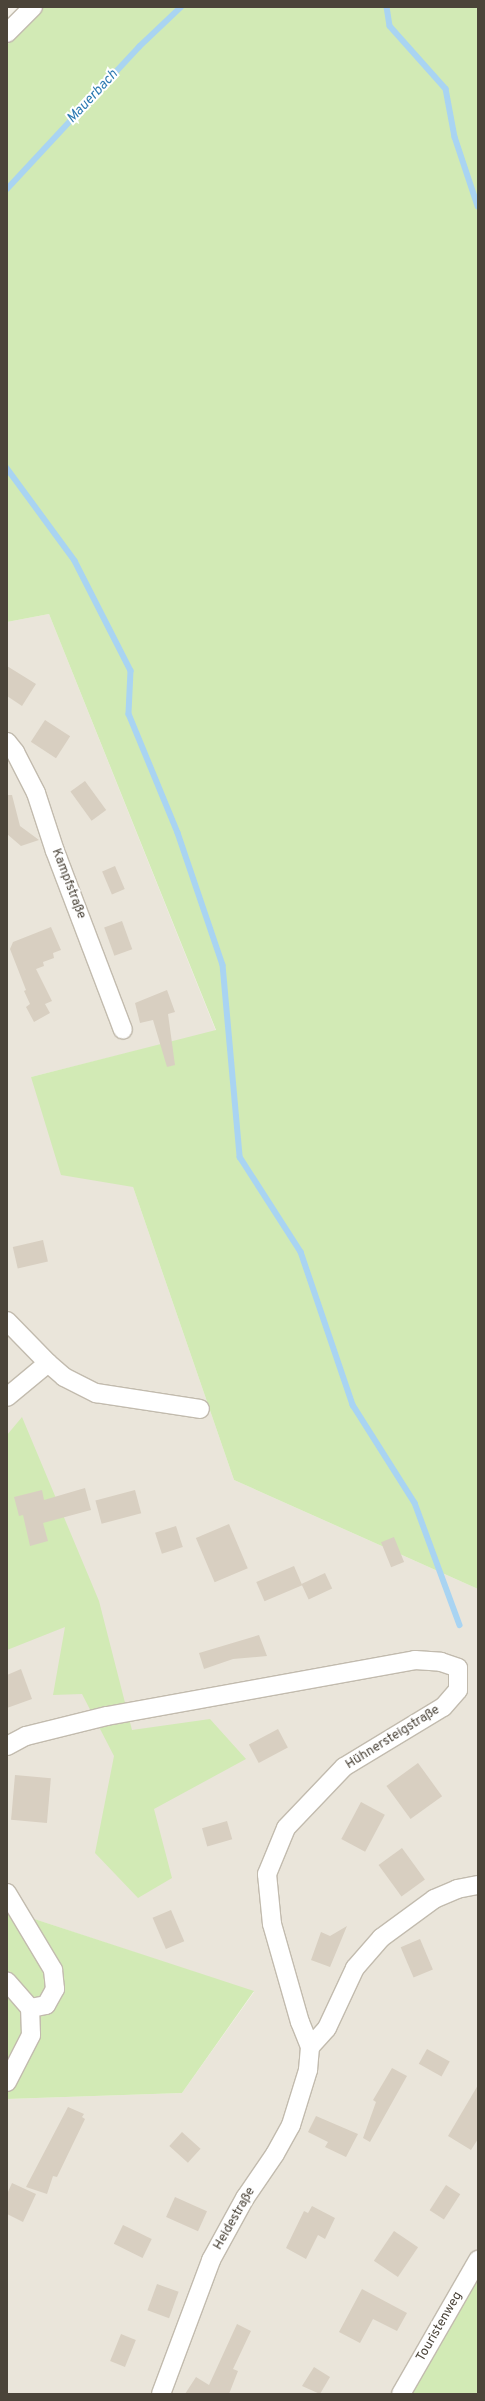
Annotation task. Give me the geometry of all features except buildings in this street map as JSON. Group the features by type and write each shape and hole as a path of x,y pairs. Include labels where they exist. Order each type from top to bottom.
{"street":[{"path":"7,33 33,7"},
{"name":"Kampfstraße","path":"7,742 15,752 36,793 55,851 123,1030"},
{"path":"7,1321 64,1378 96,1393 200,1409"},
{"path":"7,1397 48,1363"},
{"name":"Hühnersteigstraße","path":"7,1746 26,1736 107,1716 415,1660 441,1662 458,1668 458,1690 442,1707 344,1767 286,1828 267,1874 272,1924 300,2022 310,2047"},
{"path":"310,2047 327,2028 355,1968 380,1938 434,1899 457,1889 478,1885"},
{"path":"7,1893 53,1970 55,1989 46,2005 30,2008"},
{"path":"7,1982 30,2008 31,2035 7,2082"},
{"name":"Heidestraße","path":"161,2394 211,2260 241,2204 275,2154 291,2125 307,2076 310,2047"},
{"name":"Touristenweg","path":"401,2394 478,2260"}],"shaded area":[{"path":"49,614 216,1031 31,1077 133,1187 234,1480 478,1589 478,2266 402,2394 7,2394 7,2099 182,2093 254,1992 7,1910 7,622"}],"green space":[{"path":"43,7 478,7 478,1589 234,1480 133,1187 61,1175 31,1077 216,1030 49,614 7,622 7,45"},
{"path":"22,1417 99,1601 132,1730 210,1719 246,1759 154,1809 172,1878 138,1898 95,1853 114,1756 82,1694 53,1695 65,1627 7,1650 7,1435"},
{"path":"7,1910 254,1991 182,2093 7,2099"},
{"path":"478,2266 478,2394 402,2394"}],"waterway":[{"name":"Mauerbach","path":"7,189 139,47 181,7"},
{"path":"387,7 390,26 446,89 455,137 478,206"},
{"path":"7,468 75,561 131,671 129,714 178,833 223,965 240,1157 301,1252 353,1405 415,1503 460,1625"}]}
